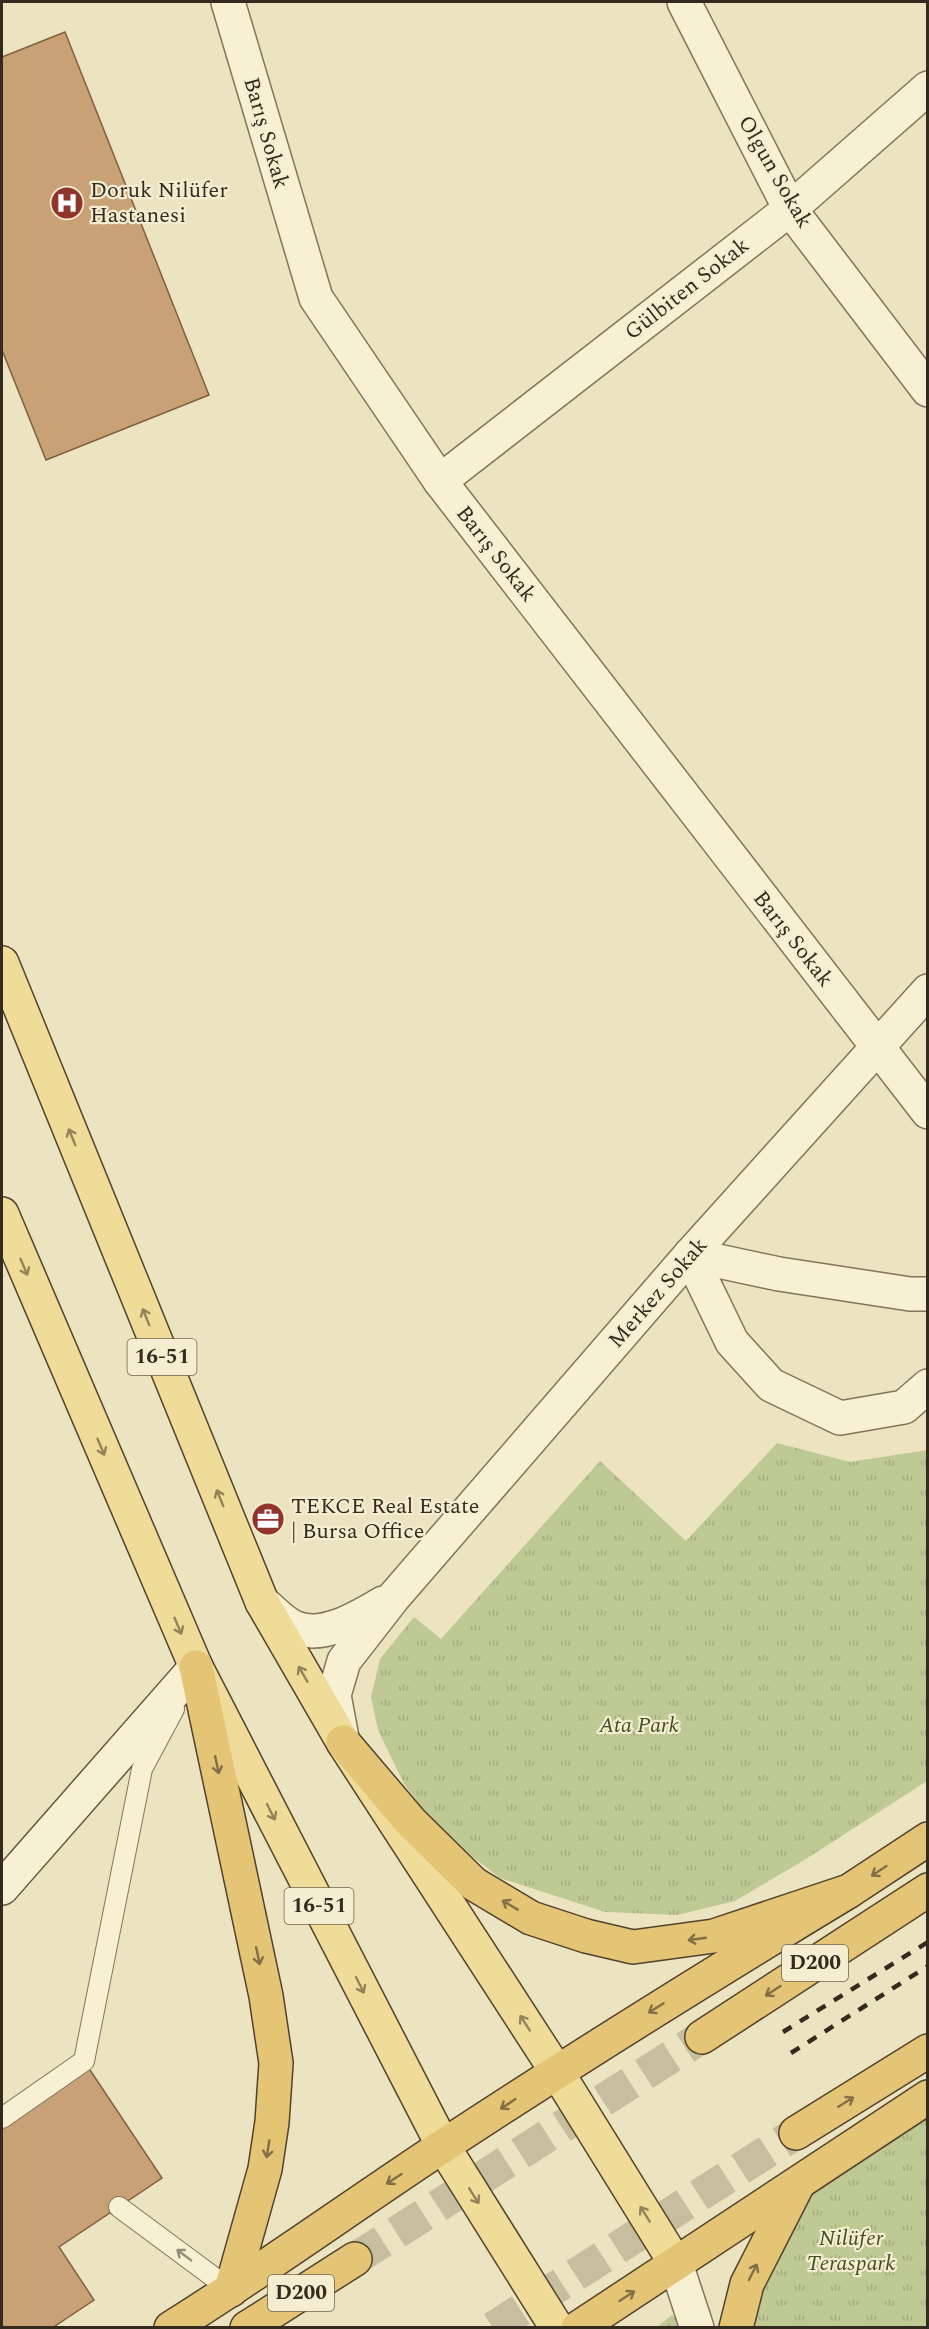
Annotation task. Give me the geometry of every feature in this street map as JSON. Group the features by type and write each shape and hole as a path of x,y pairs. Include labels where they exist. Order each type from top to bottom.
{"highway":[{"path":"196,1666 266,1996 276,2063 272,2122 265,2169 231,2290"},
{"path":"343,1742 411,1822 474,1884 531,1918 586,1936 633,1947 714,1936 849,1891"},
{"path":"171,2328 557,2072 849,1891 927,1839"},
{"name":"D200","path":"702,2037 927,1890"},
{"path":"796,2133 927,2051"},
{"path":"578,2328 927,2097"},
{"path":"736,2328 747,2284 800,2181"},
{"name":"D200","path":"248,2328 355,2259"}],"main road":[{"name":"16-51","path":"2,963 262,1602 343,1742"},
{"name":"16-51","path":"2,1214 196,1666 443,2146"},
{"path":"343,1742 557,2072 676,2264"},
{"path":"443,2146 557,2328"}],"street":[{"name":"Barış Sokak","path":"228,2 316,298 440,481 927,1112"},
{"name":"Olgun Sokak","path":"684,2 790,209 926,385"},
{"name":"Gülbiten Sokak","path":"440,481 790,209 927,88"},
{"name":"Merkez Sokak","path":"343,1742 334,1695 344,1661 393,1598 690,1255 927,991"},
{"path":"690,1255 779,1274 910,1294 927,1294"},
{"path":"690,1255 732,1342 771,1385 840,1418 904,1407 927,1386"},
{"path":"262,1602 295,1628 318,1631 356,1619 393,1598"},
{"path":"2,1888 196,1666"},
{"path":"676,2264 697,2328"}],"lane":[{"path":"2,2118 84,2061 142,1769 196,1666"},
{"path":"119,2207 231,2290"}],"green space":[{"name":"Ata Park","path":"777,1443 850,1462 927,1450 927,1781 806,1859 735,1901 677,1915 605,1912 500,1878 440,1831 404,1784 378,1730 371,1697 380,1659 414,1617 441,1639 600,1461 686,1541"},
{"name":"Nilüfer Teraspark","path":"927,2097 927,2327 736,2328 800,2181"},
{"path":"672,2315 680,2321 681,2328 656,2328"}],"building":[{"name":"Doruk Nilüfer Hastanesi","path":"65,32 209,395 46,460 2,350 2,57"},
{"path":"84,2061 162,2178 59,2247 94,2300 52,2328 2,2328 2,2117"}],"tunnel":[{"path":"355,2259 702,2037"},
{"path":"493,2328 796,2133"}],"railway":[{"path":"783,2032 928,1942"},
{"path":"791,2053 928,1966"}],"place":[{"name":"Doruk Nilüfer Hastanesi","path":"67,203"},
{"name":"TEKCE Real Estate | Bursa Office","path":"268,1519"}]}
